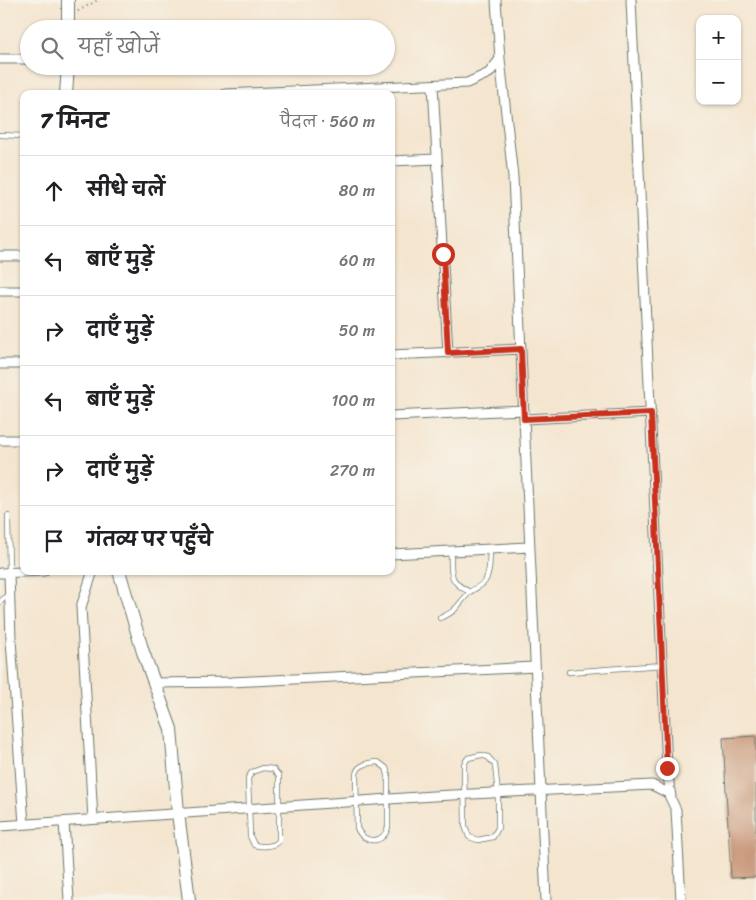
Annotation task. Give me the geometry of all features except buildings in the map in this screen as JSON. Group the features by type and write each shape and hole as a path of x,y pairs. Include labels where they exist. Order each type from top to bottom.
{"main road":[{"path":"68,0 68,20"},
{"path":"66,90 67,75"},
{"path":"119,575 171,729 178,814 189,900"}],"street":[{"path":"496,0 500,59 513,177 546,900"},
{"path":"631,0 667,768 671,797 676,810 681,900"},
{"path":"0,59 20,59"},
{"path":"318,90 467,83 489,73 500,59"},
{"path":"434,85 448,353"},
{"path":"395,161 438,159"},
{"path":"0,256 20,256"},
{"path":"0,290 20,291"},
{"path":"395,355 521,349"},
{"path":"0,364 20,364"},
{"path":"395,416 651,413"},
{"path":"0,440 20,440"},
{"path":"395,554 529,547"},
{"path":"20,572 5,573 10,594 24,824"},
{"path":"92,575 81,607 93,820"},
{"path":"154,683 231,682 534,667"},
{"path":"0,826 388,799 652,785 668,793 671,797"},
{"path":"64,822 69,900"}],"lane":[{"path":"0,135 20,136"},
{"path":"5,573 8,516"},
{"path":"440,618 458,608 470,592 486,580 489,570 490,549"},
{"path":"451,551 453,580 470,592"},
{"path":"0,602 10,594"},
{"path":"569,672 662,665"},
{"path":"481,755 488,757 495,765 498,794 498,828 493,837 478,840 469,837 465,826 464,795 464,764 468,758 481,755"},
{"path":"378,762 386,768 388,775 387,833 383,837 369,840 364,839 357,828 357,802 357,770 363,765 378,762"},
{"path":"263,768 273,769 278,773 280,807 279,841 272,846 254,845 248,809 249,774 263,768"}],"path":[{"path":"71,20 98,0"}],"route":[{"path":"443,254 448,353 521,349 524,419 651,413 667,768"}]}
